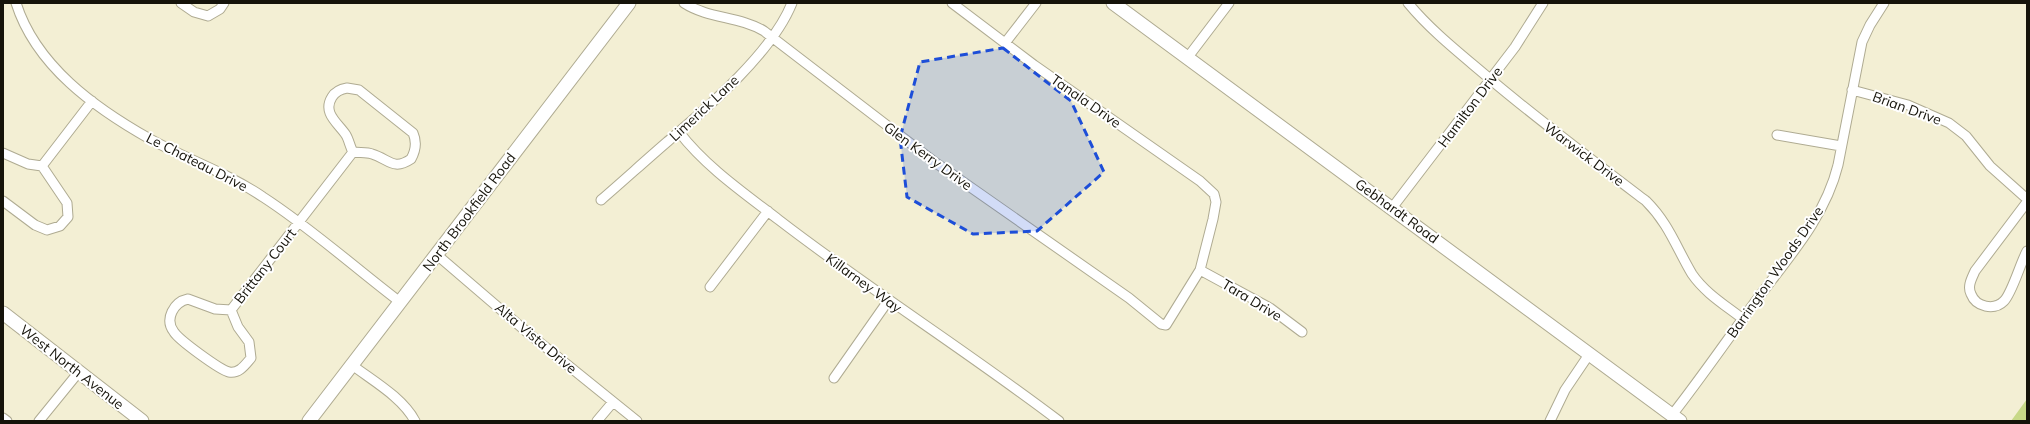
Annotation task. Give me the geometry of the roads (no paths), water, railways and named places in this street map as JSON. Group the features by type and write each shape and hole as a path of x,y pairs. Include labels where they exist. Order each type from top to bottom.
{"street":[{"name":"Le Chateau Drive","path":"16,3 30,36 41,52 60,74 92,101 151,140 232,177 298,223 400,302"},
{"path":"181,3 194,12 208,16 220,9 224,3"},
{"name":"North Brookfield Road","path":"309,421 628,3"},
{"name":"Glen Kerry Drive","path":"684,3 699,12 749,23 772,38 936,163 1129,298 1161,324 1166,325 1200,270"},
{"name":"Limerick Lane","path":"601,200 721,94 772,38 783,22 792,3"},
{"name":"Tanala Drive","path":"952,3 1005,44 1200,181 1214,194 1216,210 1200,270"},
{"path":"1005,44 1036,3"},
{"name":"Gebhardt Road","path":"1113,3 1590,353 1676,418"},
{"path":"1188,58 1230,3"},
{"name":"Warwick Drive","path":"1408,3 1425,22 1544,125 1646,201 1660,215 1693,274 1715,298 1743,318"},
{"name":"Hamilton Drive","path":"1392,208 1491,80 1530,26 1542,3"},
{"name":"Barrington Woods Drive","path":"1676,418 1743,318 1819,214 1833,183 1862,42 1870,25 1884,3"},
{"path":"347,88 359,90 409,129 416,139 416,147 411,158 398,164 391,164 373,154 353,152 348,140 334,122 329,111 328,105 332,96 342,89 347,88"},
{"name":"Brian Drive","path":"1852,90 1908,105 1949,123 1966,136 1990,166 2027,200"},
{"path":"42,166 92,101"},
{"name":"Killarney Way","path":"679,132 691,147 710,165 768,211 888,301 1059,421"},
{"path":"1777,135 1841,146"},
{"name":"Brittany Court","path":"231,310 353,152"},
{"path":"3,153 28,164 42,166 67,203 68,216 60,226 47,230 35,225 3,201"},
{"path":"2027,200 1975,271 1970,283 1970,294 1976,302 1985,307 1996,307 2004,301 2027,251"},
{"path":"710,287 768,211"},
{"name":"Alta Vista Drive","path":"436,254 528,333 637,421"},
{"name":"Tara Drive","path":"1200,270 1270,308 1302,332"},
{"name":"Brittany Court","path":"181,300 194,300 215,309 231,310 238,327 249,342 251,358 241,370 229,372 217,367 173,332 170,317 174,307 181,300"},
{"path":"834,378 888,301"},
{"name":"West North Avenue","path":"3,313 78,373 142,421"},
{"path":"1550,421 1565,390 1590,353"},
{"path":"352,365 404,406 415,421"},
{"path":"39,421 78,373"},
{"path":"597,421 613,402"},
{"path":"3,418 7,421"}]}
